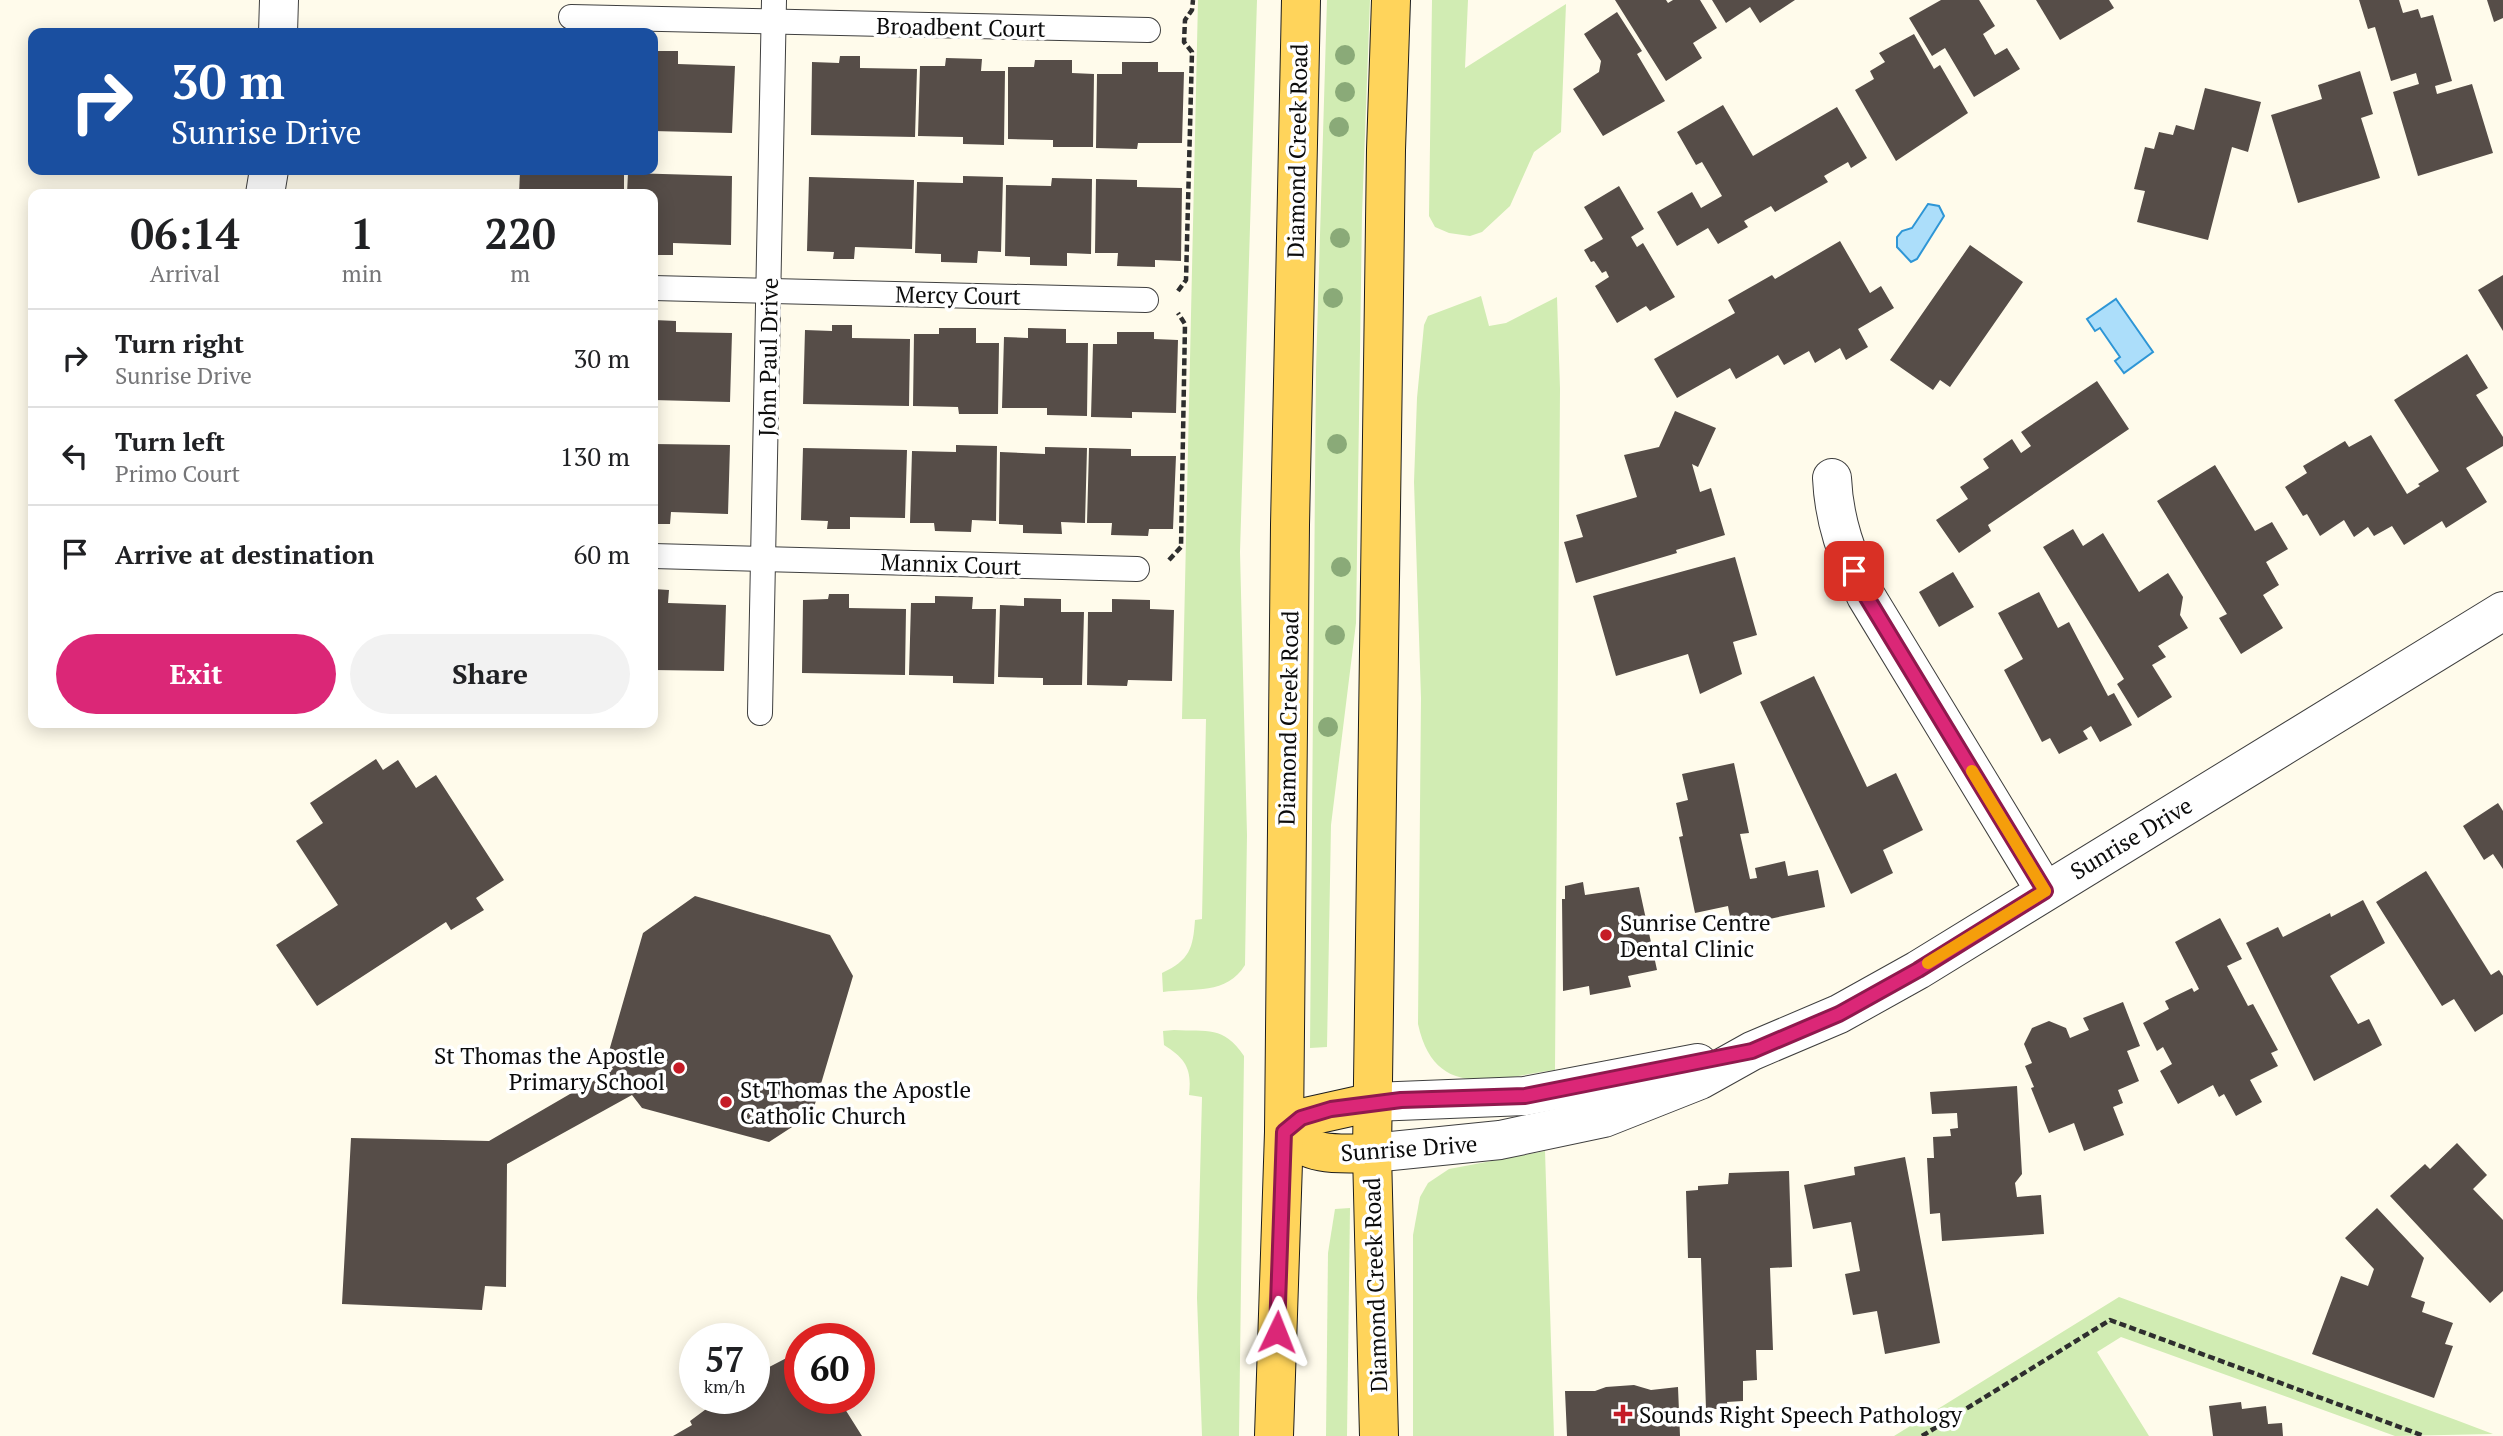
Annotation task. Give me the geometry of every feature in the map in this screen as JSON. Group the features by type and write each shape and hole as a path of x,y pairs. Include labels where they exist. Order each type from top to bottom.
{"main road":[{"name":"Diamond Creek Road","path":"1274,1436 1284,1132 1290,525 1301,0"},
{"name":"Diamond Creek Road","path":"1379,1436 1372,1153 1386,150 1391,0"},
{"name":"Sunrise Drive","path":"1372,1153 1331,1154 1299,1146 1284,1132 1301,1118 1373,1102"}],"street":[{"path":"278,28 279,0"},
{"path":"1832,478 1833,509 1843,547 1866,596 2045,891"},
{"name":"Sunrise Drive","path":"1372,1153 1500,1140 1603,1099 1700,1080 1752,1051 1839,1014 1918,970 2503,611"},
{"name":"Sunrise Drive","path":"1373,1102 1525,1096 1603,1099"}],"lane":[{"name":"Broadbent Court","path":"572,17 773,11 1148,30"},
{"name":"John Paul Drive","path":"760,713 770,291 773,11"},
{"name":"Mercy Court","path":"658,288 1146,300"},
{"name":"Mannix Court","path":"658,556 1137,569"}],"path":[{"path":"1177,299 1178,291 1186,280 1192,52 1184,42 1185,20 1192,10 1193,0"},
{"path":"1137,569 1162,568 1181,547 1185,324 1176,311"},
{"path":"1922,1436 2110,1320 2424,1436"}],"green space":[{"path":"1198,0 1257,0 1240,552 1247,835 1245,965 1238,975 1219,986 1163,992 1162,973 1184,958 1191,946 1195,920 1202,919 1206,719 1182,719"},
{"path":"1327,0 1370,0 1362,214 1356,623 1331,825 1327,1047 1310,1048 1316,370"},
{"path":"1432,0 1468,0 1465,68 1566,4 1561,132 1534,152 1510,206 1482,232 1470,236 1449,233 1435,227 1429,216"},
{"path":"1481,296 1489,326 1506,323 1557,297 1560,389 1555,1070 1490,1080 1453,1075 1438,1065 1426,1049 1418,1024 1421,698 1414,482 1417,398 1424,325 1428,316"},
{"path":"1163,1031 1214,1032 1229,1039 1244,1056 1239,1436 1202,1436 1197,1298 1202,1097 1189,1095 1186,1065 1164,1045"},
{"path":"1545,1151 1554,1436 1413,1436 1413,1235 1420,1197 1428,1183 1449,1169"},
{"path":"1350,1208 1347,1436 1326,1436 1328,1253 1335,1209"},
{"path":"2119,1297 2493,1434 2395,1436 2121,1337 2097,1352 2149,1436 1894,1436"}],"water":[{"path":"1928,204 1939,206 1944,216 1917,259 1911,262 1897,247 1897,237 1902,231 1912,228"},
{"path":"2116,299 2153,352 2124,373 2115,361 2120,357 2100,328 2095,331 2087,319"}],"building":[{"path":"1615,0 1666,0 1668,3 1673,0 1700,0 1717,28 1693,43 1702,58 1666,81"},
{"path":"1712,0 1795,0 1760,23 1750,7 1726,23"},
{"path":"1941,0 1979,0 1995,26 1983,34 1995,55 2007,48 2020,69 1974,97 1945,48 1932,56 1909,18"},
{"path":"2036,0 2109,0 2114,8 2060,40"},
{"path":"2359,0 2399,0 2403,13 2418,9 2421,18 2433,15 2452,81 2435,86 2437,94 2472,84 2493,153 2418,176 2393,92 2419,84 2416,73 2391,81 2375,27 2368,29"},
{"path":"2487,0 2503,0 2503,18 2494,22"},
{"path":"1617,12 1642,51 1637,54 1665,101 1603,136 1573,89 1599,72 1601,61 1584,34"},
{"path":"1914,34 1934,69 1940,65 1968,113 1896,161 1855,90 1874,79 1870,71 1885,62 1879,53"},
{"path":"658,51 678,51 678,64 735,66 732,133 658,131"},
{"path":"840,56 860,56 860,68 917,69 915,137 811,135 812,62 839,63"},
{"path":"946,58 982,59 981,71 1005,71 1004,145 963,144 963,137 918,136 920,66 945,66"},
{"path":"1035,60 1072,60 1072,73 1094,74 1093,147 1053,147 1053,140 1008,139 1008,67 1034,67"},
{"path":"1122,62 1158,62 1158,72 1184,72 1182,143 1138,143 1137,149 1096,148 1097,74 1122,74"},
{"path":"2360,71 2373,114 2361,118 2380,178 2298,203 2271,115 2322,99 2318,85"},
{"path":"2205,88 2261,102 2248,152 2232,147 2208,240 2137,222 2145,191 2134,189 2145,147 2154,149 2159,132 2173,135 2176,125 2194,130"},
{"path":"1723,105 1753,156 1837,107 1867,158 1851,168 1848,162 1824,176 1828,182 1775,212 1771,206 1744,221 1748,227 1718,244 1708,228 1677,246 1657,212 1692,192 1701,208 1722,196 1702,162 1696,165 1677,132"},
{"path":"520,175 624,175 624,189 519,189"},
{"path":"628,175 732,176 731,245 673,243 673,255 658,255 658,189 627,189"},
{"path":"963,176 1003,177 1001,252 978,251 977,263 941,262 941,254 915,253 917,182 963,183"},
{"path":"809,177 914,180 912,249 855,247 854,259 833,259 834,252 807,251"},
{"path":"1052,178 1092,179 1091,254 1067,253 1067,266 1030,265 1030,257 1005,256 1006,185 1051,186"},
{"path":"1096,179 1137,180 1137,187 1182,188 1181,261 1155,260 1155,267 1117,266 1118,253 1095,253"},
{"path":"1619,186 1644,229 1631,237 1637,247 1643,243 1675,297 1650,311 1646,306 1617,323 1595,286 1609,277 1606,271 1602,273 1594,261 1591,262 1584,250 1603,239 1584,207"},
{"path":"1840,241 1870,293 1881,286 1894,308 1858,329 1868,347 1846,360 1840,348 1815,363 1809,351 1784,365 1778,355 1736,379 1730,368 1677,398 1654,359 1735,313 1728,300 1772,275 1775,279"},
{"path":"1970,245 2023,282 1950,387 1940,380 1933,390 1890,360"},
{"path":"2503,275 2503,331 2478,290"},
{"path":"658,320 676,321 676,332 732,333 730,402 658,400"},
{"path":"832,325 852,325 852,338 910,339 909,406 803,404 805,330 832,331"},
{"path":"939,328 976,328 976,343 999,343 998,414 959,414 958,407 913,406 914,334 939,334"},
{"path":"1028,328 1066,329 1066,343 1088,343 1087,416 1047,415 1047,408 1002,408 1004,337 1028,338"},
{"path":"1117,332 1154,332 1154,339 1178,340 1176,413 1132,412 1132,418 1091,417 1093,344 1117,344"},
{"path":"2467,354 2488,388 2476,395 2503,437 2503,446 2466,468 2487,502 2446,528 2442,521 2404,545 2392,526 2374,536 2368,527 2354,537 2344,520 2320,536 2307,514 2303,516 2285,487 2307,473 2303,466 2345,441 2349,447 2371,435 2407,494 2420,486 2418,484 2439,471 2394,400"},
{"path":"2097,381 2129,429 1988,525 1991,531 1959,553 1936,520 1968,499 1960,487 1989,468 1983,459 2012,439 2021,453 2031,446 2021,432"},
{"path":"1675,411 1716,428 1698,467 1692,464 1700,492 1711,488 1725,535 1676,550 1677,553 1576,583 1564,542 1583,537 1576,515 1637,497 1624,455 1659,447"},
{"path":"658,444 730,445 728,514 671,512 670,524 658,524"},
{"path":"956,445 997,446 996,521 972,520 971,532 935,531 934,523 910,523 912,451 956,452"},
{"path":"1045,447 1087,448 1085,523 1061,522 1062,534 1023,533 1023,525 999,524 1000,452 1045,454"},
{"path":"803,448 907,450 905,518 850,517 850,529 827,529 828,521 801,520"},
{"path":"1089,448 1131,449 1131,456 1176,456 1173,529 1149,529 1148,536 1111,535 1112,523 1087,523"},
{"path":"2215,465 2255,531 2272,522 2288,549 2266,562 2279,585 2263,595 2283,628 2241,654 2219,618 2227,614 2157,501"},
{"path":"2073,529 2083,546 2103,533 2139,592 2168,573 2183,597 2180,615 2188,628 2158,646 2166,657 2152,665 2172,697 2138,718 2117,684 2124,679 2043,547"},
{"path":"1735,557 1757,635 1733,642 1742,674 1700,694 1688,654 1616,676 1593,596"},
{"path":"1953,572 1974,607 1939,627 1919,592"},
{"path":"658,589 669,590 668,603 726,605 724,671 658,670"},
{"path":"2039,592 2058,628 2069,622 2108,696 2114,693 2132,725 2100,742 2091,726 2083,731 2088,739 2059,754 2050,738 2042,742 2004,670 2023,659 1998,613"},
{"path":"829,594 849,594 849,608 906,609 905,675 802,673 803,600 828,599"},
{"path":"935,596 973,597 972,609 996,609 994,684 953,683 953,676 909,675 911,603 935,603"},
{"path":"1024,598 1061,599 1061,612 1084,612 1082,685 1043,685 1043,678 998,677 1000,605 1024,606"},
{"path":"1112,599 1150,600 1150,609 1174,610 1172,681 1128,680 1127,686 1087,685 1088,612 1112,612"},
{"path":"1814,676 1867,787 1896,773 1923,830 1883,850 1893,873 1851,894 1760,702"},
{"path":"376,759 383,770 398,760 416,788 436,775 504,880 476,898 484,910 451,930 446,922 317,1006 276,945 338,905 296,841 323,823 310,803"},
{"path":"1734,763 1749,833 1740,834 1750,879 1757,878 1755,868 1785,861 1788,876 1818,870 1825,907 1732,927 1728,906 1695,913 1679,837 1683,836 1676,803 1688,800 1682,774"},
{"path":"2498,803 2503,811 2503,869 2493,854 2484,860 2463,826"},
{"path":"2426,871 2491,975 2499,970 2503,976 2503,1014 2475,1032 2454,999 2442,1006 2376,902"},
{"name":"Sunrise Centre Dental Clinic","path":"1583,882 1585,895 1639,887 1657,970 1628,976 1631,987 1590,995 1589,986 1563,991 1562,899 1565,899 1565,886"},
{"name":"St Thomas the Apostle Catholic Church","path":"695,896 830,935 853,976 812,1114 769,1142 642,1108 632,1095 507,1164 506,1287 485,1286 482,1310 342,1304 351,1138 489,1141 613,1069 607,1058 643,933"},
{"path":"2363,900 2385,943 2330,976 2358,1024 2369,1019 2382,1045 2314,1081 2246,943 2278,927 2283,937"},
{"path":"2220,918 2242,959 2227,966 2248,1006 2253,1004 2278,1050 2271,1053 2278,1066 2250,1080 2262,1102 2236,1116 2224,1094 2219,1097 2213,1085 2178,1104 2160,1071 2172,1064 2163,1047 2157,1051 2143,1023 2169,1009 2165,1001 2192,988 2194,992 2199,989 2175,942"},
{"path":"2123,1002 2140,1046 2127,1051 2139,1081 2118,1090 2123,1103 2113,1107 2124,1135 2084,1151 2074,1123 2049,1133 2031,1088 2034,1087 2025,1066 2032,1063 2024,1044 2032,1028 2049,1021 2066,1028 2070,1038 2089,1030 2083,1018"},
{"path":"2017,1086 2022,1174 2015,1183 2017,1197 2041,1195 2044,1234 1942,1241 1940,1213 1930,1214 1927,1158 1934,1158 1933,1137 1951,1136 1950,1129 1958,1128 1957,1113 1932,1114 1930,1092"},
{"path":"2457,1143 2487,1175 2473,1189 2503,1220 2503,1291 2490,1303 2390,1196 2425,1164 2430,1169"},
{"path":"1905,1157 1940,1343 1885,1354 1877,1311 1853,1315 1845,1274 1860,1271 1851,1222 1813,1229 1804,1185 1855,1175 1854,1167"},
{"path":"1789,1171 1792,1267 1770,1268 1773,1350 1756,1350 1757,1380 1743,1381 1743,1401 1727,1402 1728,1409 1706,1409 1701,1258 1688,1258 1686,1191 1698,1190 1698,1186 1728,1184 1729,1173"},
{"path":"2377,1208 2424,1258 2411,1297 2425,1302 2422,1312 2453,1323 2445,1344 2453,1346 2434,1398 2312,1354 2341,1276 2368,1286 2374,1269 2345,1238"},
{"path":"784,1359 784,1414 848,1414 862,1436 673,1436 692,1425 690,1421 699,1414 770,1414 770,1367"},
{"name":"Sounds Right Speech Pathology","path":"1634,1385 1651,1390 1678,1387 1680,1436 1567,1436 1565,1391 1595,1391 1606,1387"},
{"path":"2241,1402 2242,1409 2266,1406 2268,1424 2282,1423 2283,1436 2213,1436 2209,1406"}],"slow traffic":[{"path":"1928,963 2045,891 1972,771"}],"place":[{"name":"Sunrise Centre Dental Clinic","path":"1606,935"},
{"name":"St Thomas the Apostle Primary School","path":"679,1068"},
{"name":"St Thomas the Apostle Catholic Church","path":"726,1102"},
{"name":"Sounds Right Speech Pathology","path":"1623,1414"}],"route":[{"path":"1277,1332 1284,1132 1301,1118 1331,1109 1373,1102 1525,1096 1752,1051 1839,1014 1918,970 2045,891 1866,596 1854,571"}]}
